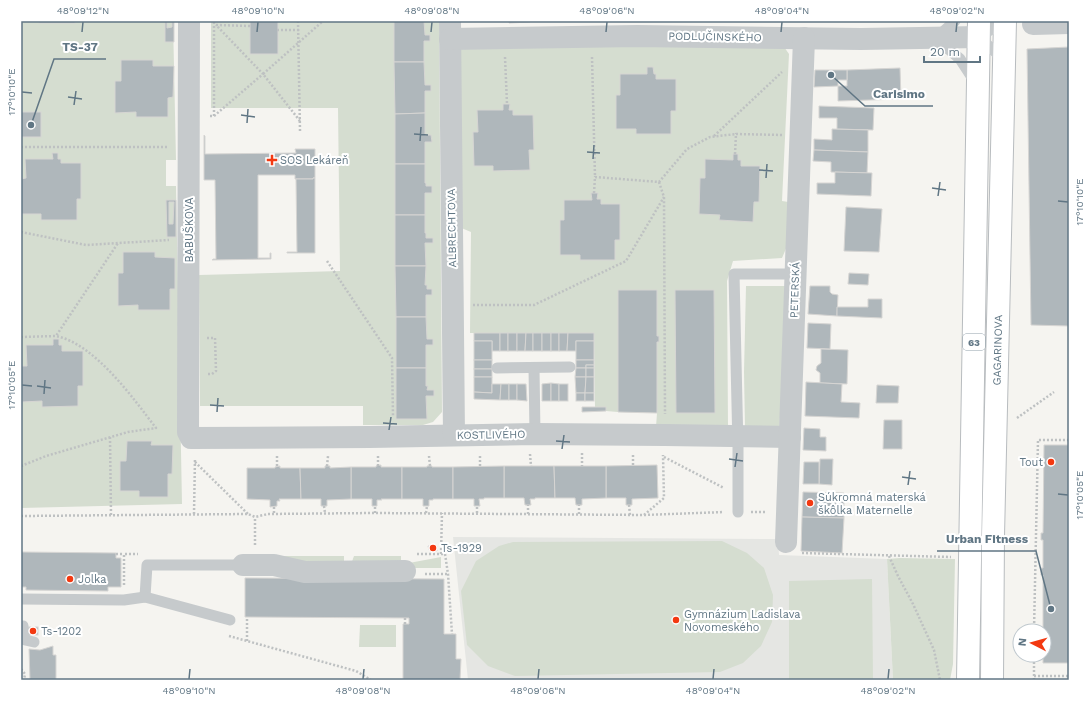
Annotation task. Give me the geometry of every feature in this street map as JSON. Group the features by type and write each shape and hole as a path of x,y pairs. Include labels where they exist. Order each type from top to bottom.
{"main road":[{"name":"GAGARINOVA","path":"992,680 992,536 1005,21"},
{"name":"GAGARINOVA","path":"968,680 979,29"}],"street":[{"name":"BABUŠKOVA","path":"189,21 188,432 192,438"},
{"path":"1033,24 1069,23"},
{"name":"PODLUČINSKÉHO","path":"450,30 505,38 591,37 637,28 803,45 861,39 936,38 979,29"},
{"name":"ALBRECHTOVA","path":"450,30 454,435"},
{"name":"PETERSKÁ","path":"786,542 803,45"},
{"name":"KOSTLIVÉHO","path":"192,438 454,435 533,442 664,442 738,436 790,437"},
{"path":"243,565 274,565 304,572 409,563"}],"lane":[{"path":"955,21 936,38 960,59 978,88"},
{"path":"979,29 993,28 998,21"},
{"path":"979,29 1004,60"},
{"path":"738,512 738,436 734,274 796,274"},
{"path":"497,368 570,367"},
{"path":"533,442 534,368"},
{"path":"145,597 147,565 243,565"},
{"path":"21,599 124,600 145,597 230,620"},
{"path":"21,626 23,626 25,640 34,642"}],"path":[{"path":"298,21 300,131"},
{"path":"214,116 323,21"},
{"path":"250,26 215,25 263,74 300,121"},
{"path":"278,30 299,30"},
{"path":"591,37 595,177 594,193"},
{"path":"505,38 507,104"},
{"path":"714,136 803,45"},
{"path":"659,182 688,149 710,137 736,134 800,136"},
{"path":"735,154 736,134"},
{"path":"21,147 189,147"},
{"path":"595,177 659,182"},
{"path":"644,515 664,498 664,197 659,182"},
{"path":"453,305 534,305 626,261 664,197"},
{"path":"21,232 86,244 188,239"},
{"path":"56,336 118,243"},
{"path":"327,261 392,358 393,420"},
{"path":"21,337 56,336 64,338 82,348 104,365 137,402 156,428 128,432 110,437 46,456 21,466"},
{"path":"1016,419 1054,392"},
{"path":"110,437 111,515"},
{"path":"1034,623 1038,440 1069,440"},
{"path":"530,466 533,442"},
{"path":"582,449 582,466"},
{"path":"480,455 480,466"},
{"path":"663,456 738,496"},
{"path":"195,461 248,514 255,517 268,514 375,512 644,515 787,512"},
{"path":"528,505 528,514"},
{"path":"579,505 579,514"},
{"path":"629,505 630,515"},
{"path":"274,506 274,514"},
{"path":"324,506 324,513"},
{"path":"375,506 375,512"},
{"path":"426,513 427,506"},
{"path":"477,506 477,513"},
{"path":"441,554 442,513"},
{"path":"21,516 248,514"},
{"path":"786,542 787,553 958,557"},
{"path":"116,554 139,554"},
{"path":"124,554 124,600"},
{"path":"409,563 445,554 452,634"},
{"path":"889,556 934,650 940,680"},
{"path":"247,617 247,641"},
{"path":"405,617 405,624"},
{"path":"226,635 356,671 371,680"},
{"path":"1034,663 1034,678 1069,676"},
{"path":"21,669 24,674 24,680"}],"shaded area":[{"path":"21,21 173,21 176,160 166,160 166,186 176,186 182,504 21,508"},
{"path":"211,21 439,21 442,412 433,422 423,425 363,425 363,406 200,406 199,275 340,271 338,108 211,108"},
{"path":"780,41 789,54 782,201 795,203 793,232 782,258 733,261 727,281 728,426 656,427 657,290 618,290 618,412 606,411 606,407 595,407 594,333 470,333 471,232 459,227 457,44"},
{"path":"746,286 787,286 785,353 779,429 745,428 744,372"},
{"name":"Gymnázium Ladislava Novomeského","path":"453,537 778,539 779,555 887,559 893,680 468,680"},
{"name":"Gymnázium Ladislava Novomeského","path":"722,541 747,553 764,568 773,595 772,622 761,646 743,663 720,672 515,676 488,666 467,645 461,591 476,561 499,546 513,542"},
{"path":"279,556 344,556 344,567 312,567"},
{"path":"354,556 401,556 401,561 350,567"},
{"path":"441,557 441,568 409,568 409,563"},
{"path":"887,559 955,559 953,664 950,680 893,680"},
{"path":"872,579 873,680 789,680 789,581"},
{"path":"360,625 396,625 396,647 359,647"}],"building":[{"path":"39,21 75,21 75,23 39,23"},
{"path":"165,21 167,21 167,28 172,27 172,21 174,21 174,42 165,42"},
{"path":"250,21 278,21 278,54 250,54"},
{"path":"394,21 424,21 425,35 430,35 430,41 424,41 424,62 394,62"},
{"path":"509,21 530,21 530,22 509,23"},
{"path":"1069,47 1069,326 1031,325 1027,49"},
{"path":"121,60 153,60 153,66 174,66 173,97 168,98 168,117 136,117 136,112 115,113 115,81 121,81"},
{"path":"394,62 424,62 425,85 431,85 431,91 425,91 425,113 395,114"},
{"path":"647,67 653,67 654,74 656,74 656,79 676,79 676,111 671,111 671,134 636,134 636,129 616,129 616,95 620,95 620,74 647,74"},
{"path":"900,68 901,99 838,101 838,86 847,86 847,70"},
{"path":"815,70 847,70 847,80 838,80 838,86 814,87"},
{"path":"503,104 510,104 509,110 513,110 513,115 533,115 534,150 529,150 530,170 493,171 493,166 474,166 473,132 478,132 477,110 503,110"},
{"path":"819,106 874,108 873,130 837,129 837,118 819,118"},
{"path":"21,112 41,112 41,137 21,137"},
{"path":"425,113 425,135 431,135 432,142 425,142 425,164 395,164 395,114"},
{"path":"832,129 868,130 868,152 814,150 814,139 832,140"},
{"path":"204,135 205,154 296,153 295,149 315,149 315,178 313,179 295,179 295,175 258,175 258,258 270,258 271,253 271,259 212,260 216,259 215,180 204,180"},
{"path":"814,150 868,152 867,173 831,172 831,162 813,161"},
{"path":"52,153 58,153 58,159 61,159 61,163 81,163 81,199 77,199 77,220 41,220 41,214 21,214 21,179 26,178 25,159 53,159"},
{"path":"733,154 738,154 738,160 741,160 741,166 760,166 759,202 754,202 753,222 719,220 720,215 699,214 700,178 705,178 705,159 733,160"},
{"path":"395,164 425,164 425,183 426,186 432,186 432,193 425,193 425,215 395,215"},
{"path":"835,172 872,173 871,196 817,194 817,183 835,183"},
{"path":"315,178 315,253 287,253 297,252 296,179"},
{"path":"591,193 598,193 597,199 601,199 601,204 620,204 620,240 615,240 615,260 580,260 580,255 560,255 560,220 564,220 564,200 592,200"},
{"path":"166,200 176,200 176,237 167,237","holes":["169,202 174,202 173,224 169,224"]},
{"path":"846,207 882,209 879,252 844,251"},
{"path":"395,215 425,215 426,238 433,238 433,243 425,243 426,266 395,266"},
{"path":"123,252 155,252 155,257 175,258 175,289 170,289 170,310 138,310 138,305 118,306 118,273 123,273"},
{"path":"395,266 426,266 425,285 427,285 427,289 432,289 432,295 426,295 426,317 396,317"},
{"path":"849,273 869,274 868,285 848,284"},
{"path":"810,286 830,286 830,292 838,295 837,316 808,314"},
{"path":"618,290 657,290 657,336 659,336 659,342 657,342 657,413 618,412"},
{"path":"675,290 714,290 715,413 676,413"},
{"path":"868,299 882,299 882,318 837,316 837,307 868,307"},
{"path":"396,317 426,317 427,339 433,339 433,345 426,345 426,368 396,368"},
{"path":"808,323 831,324 830,349 807,348"},
{"path":"474,333 500,333 500,351 492,351 492,341 474,341"},
{"path":"500,333 508,333 508,351 500,351"},
{"path":"508,333 517,333 517,351 508,351"},
{"path":"517,333 526,333 525,351 517,351"},
{"path":"526,333 533,333 533,351 525,351"},
{"path":"533,333 542,333 542,351 533,351"},
{"path":"542,333 551,333 551,351 542,351"},
{"path":"551,333 559,333 559,351 551,351"},
{"path":"559,333 568,333 567,351 559,351"},
{"path":"568,333 594,333 594,341 576,341 576,351 567,351"},
{"path":"53,339 59,339 59,345 62,345 62,351 83,351 83,386 78,386 78,406 42,407 42,401 22,402 21,366 27,366 26,345 53,345"},
{"path":"474,341 492,341 492,360 474,360"},
{"path":"576,341 594,341 594,360 576,360"},
{"path":"821,349 848,350 847,384 820,383 820,373 816,370 817,366 821,363"},
{"path":"474,360 492,360 492,369 474,369"},
{"path":"576,360 594,360 594,365 586,365 586,368 576,368"},
{"path":"586,365 594,365 594,368 586,368"},
{"path":"396,368 426,368 427,390 434,390 434,396 426,396 427,419 396,419"},
{"path":"576,368 586,368 586,377 575,377"},
{"path":"586,368 594,368 594,377 586,377"},
{"path":"474,369 492,369 492,377 474,377"},
{"path":"474,377 492,377 492,393 474,392"},
{"path":"575,377 586,377 585,393 576,393"},
{"path":"586,377 594,377 594,393 585,393"},
{"path":"806,382 842,384 841,402 860,403 859,418 805,416"},
{"path":"551,383 551,401 542,401 542,384"},
{"path":"551,383 559,384 559,401 551,401"},
{"path":"492,384 501,384 500,400 474,399 474,392 492,393"},
{"path":"501,384 509,384 509,400 500,400"},
{"path":"509,384 517,384 517,400 509,400"},
{"path":"517,384 526,384 527,401 517,400"},
{"path":"559,384 568,384 568,401 559,401"},
{"path":"877,385 899,386 898,403 876,403"},
{"path":"576,393 585,393 585,401 576,401"},
{"path":"585,393 594,393 594,401 585,401"},
{"path":"582,407 606,407 606,411 582,412"},
{"path":"884,420 902,420 902,449 883,449"},
{"path":"804,428 820,429 820,437 826,437 826,451 803,450"},
{"path":"127,441 152,441 151,445 173,445 172,474 168,474 168,497 139,497 139,491 120,491 120,461 126,461"},
{"path":"1044,445 1069,445 1069,663 1052,663 1052,623 1043,623 1043,575 1041,575 1041,568 1043,568 1043,540 1041,540 1041,533 1043,533"},
{"path":"820,459 833,459 832,485 819,484"},
{"path":"804,462 819,462 819,484 803,484"},
{"path":"381,465 381,467 402,467 402,499 381,499 382,500 377,500 377,506 372,506 372,499 351,499 351,467 376,467"},
{"path":"657,465 658,498 632,499 632,505 626,505 626,498 606,498 606,466"},
{"path":"280,466 280,468 300,468 301,499 279,499 280,501 277,501 277,506 270,507 270,500 247,499 247,468 275,468"},
{"path":"325,466 330,466 330,468 351,467 351,499 327,500 327,506 321,506 321,499 301,499 300,468 325,468"},
{"path":"504,466 554,466 555,498 530,499 531,505 525,505 524,498 504,498"},
{"path":"504,466 504,498 479,499 480,506 474,506 474,499 453,499 453,467"},
{"path":"554,466 606,466 606,498 582,499 582,505 576,505 575,498 555,498"},
{"path":"402,467 453,467 453,499 433,499 429,500 429,506 423,506 423,499 402,499"},
{"path":"803,492 844,493 844,518 802,517"},
{"path":"802,517 844,518 842,553 801,551"},
{"name":"Ts-1929","path":"428,546 437,546 437,551 429,550"},
{"path":"21,552 116,553 116,558 121,558 121,587 108,587 108,591 26,590 26,587 21,587"},
{"path":"245,578 444,579 444,634 456,634 456,659 461,659 460,680 403,680 403,624 409,624 409,618 245,617"},
{"name":"Ts-1202","path":"29,627 38,627 38,635 29,635"},
{"path":"53,646 53,655 56,655 56,680 30,680 29,649 40,650"}],"place":[{"name":"Carisimo","path":"831,75"},
{"name":"TS-37","path":"31,125"},
{"name":"SOS Lekáreň","path":"272,160"},
{"name":"Tout","path":"1051,462"},
{"name":"Súkromná materská škôlka Maternelle","path":"810,503"},
{"name":"Ts-1929","path":"433,548"},
{"name":"Jolka","path":"70,579"},
{"name":"Urban Fitness","path":"1051,609"},
{"name":"Gymnázium Ladislava Novomeského","path":"676,620"},
{"name":"Ts-1202","path":"33,631"}]}
